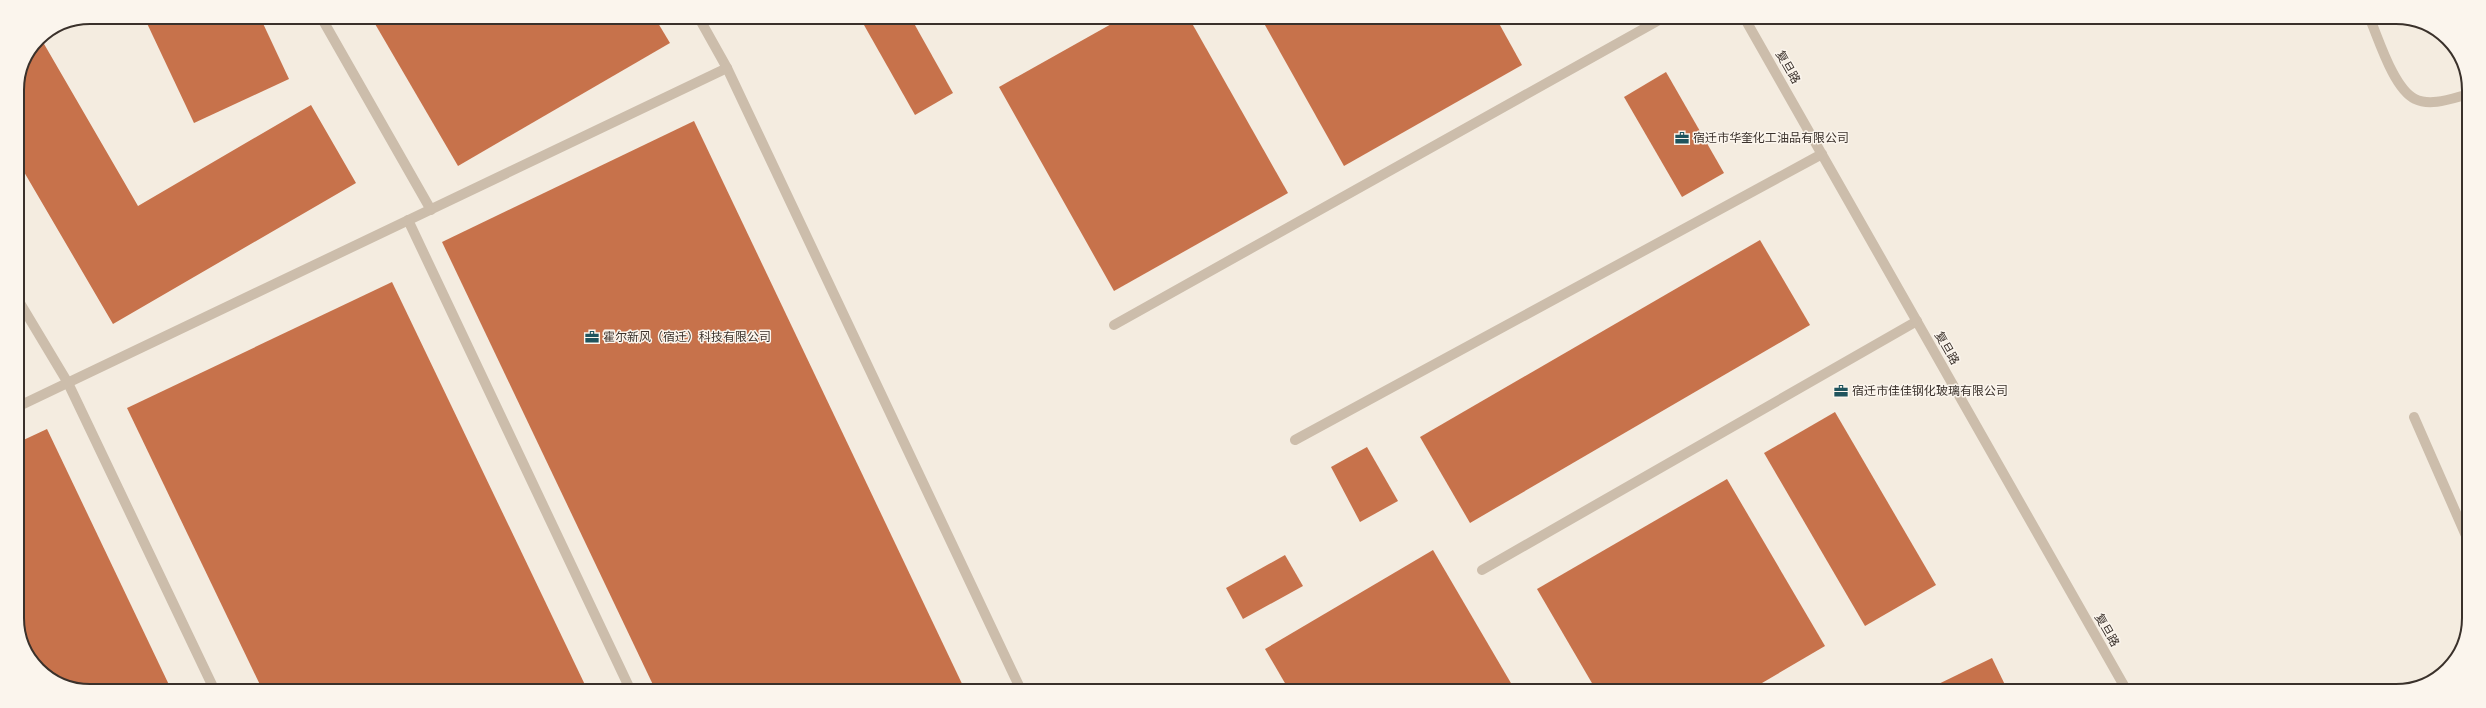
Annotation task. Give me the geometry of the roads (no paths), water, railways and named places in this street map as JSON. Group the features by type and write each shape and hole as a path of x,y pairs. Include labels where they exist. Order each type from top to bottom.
{"street":[{"path":"325,24 431,210"},
{"path":"702,24 727,68 1018,684"},
{"path":"1114,325 1652,24"},
{"name":"复旦路","path":"1748,24 2123,684"},
{"path":"2372,24 2399,84 2415,99 2440,102 2462,96"},
{"path":"24,404 727,68"},
{"path":"1295,440 1822,154"},
{"path":"408,220 628,684"},
{"path":"24,310 68,383 212,684"},
{"path":"1482,570 1917,321"},
{"path":"2414,417 2462,527"}],"place":[{"name":"宿迁市华奎化工油品有限公司","path":"1682,138"},
{"name":"霍尔新风（宿迁）科技有限公司","path":"592,337"},
{"name":"宿迁市佳佳钢化玻璃有限公司","path":"1841,391"}]}
